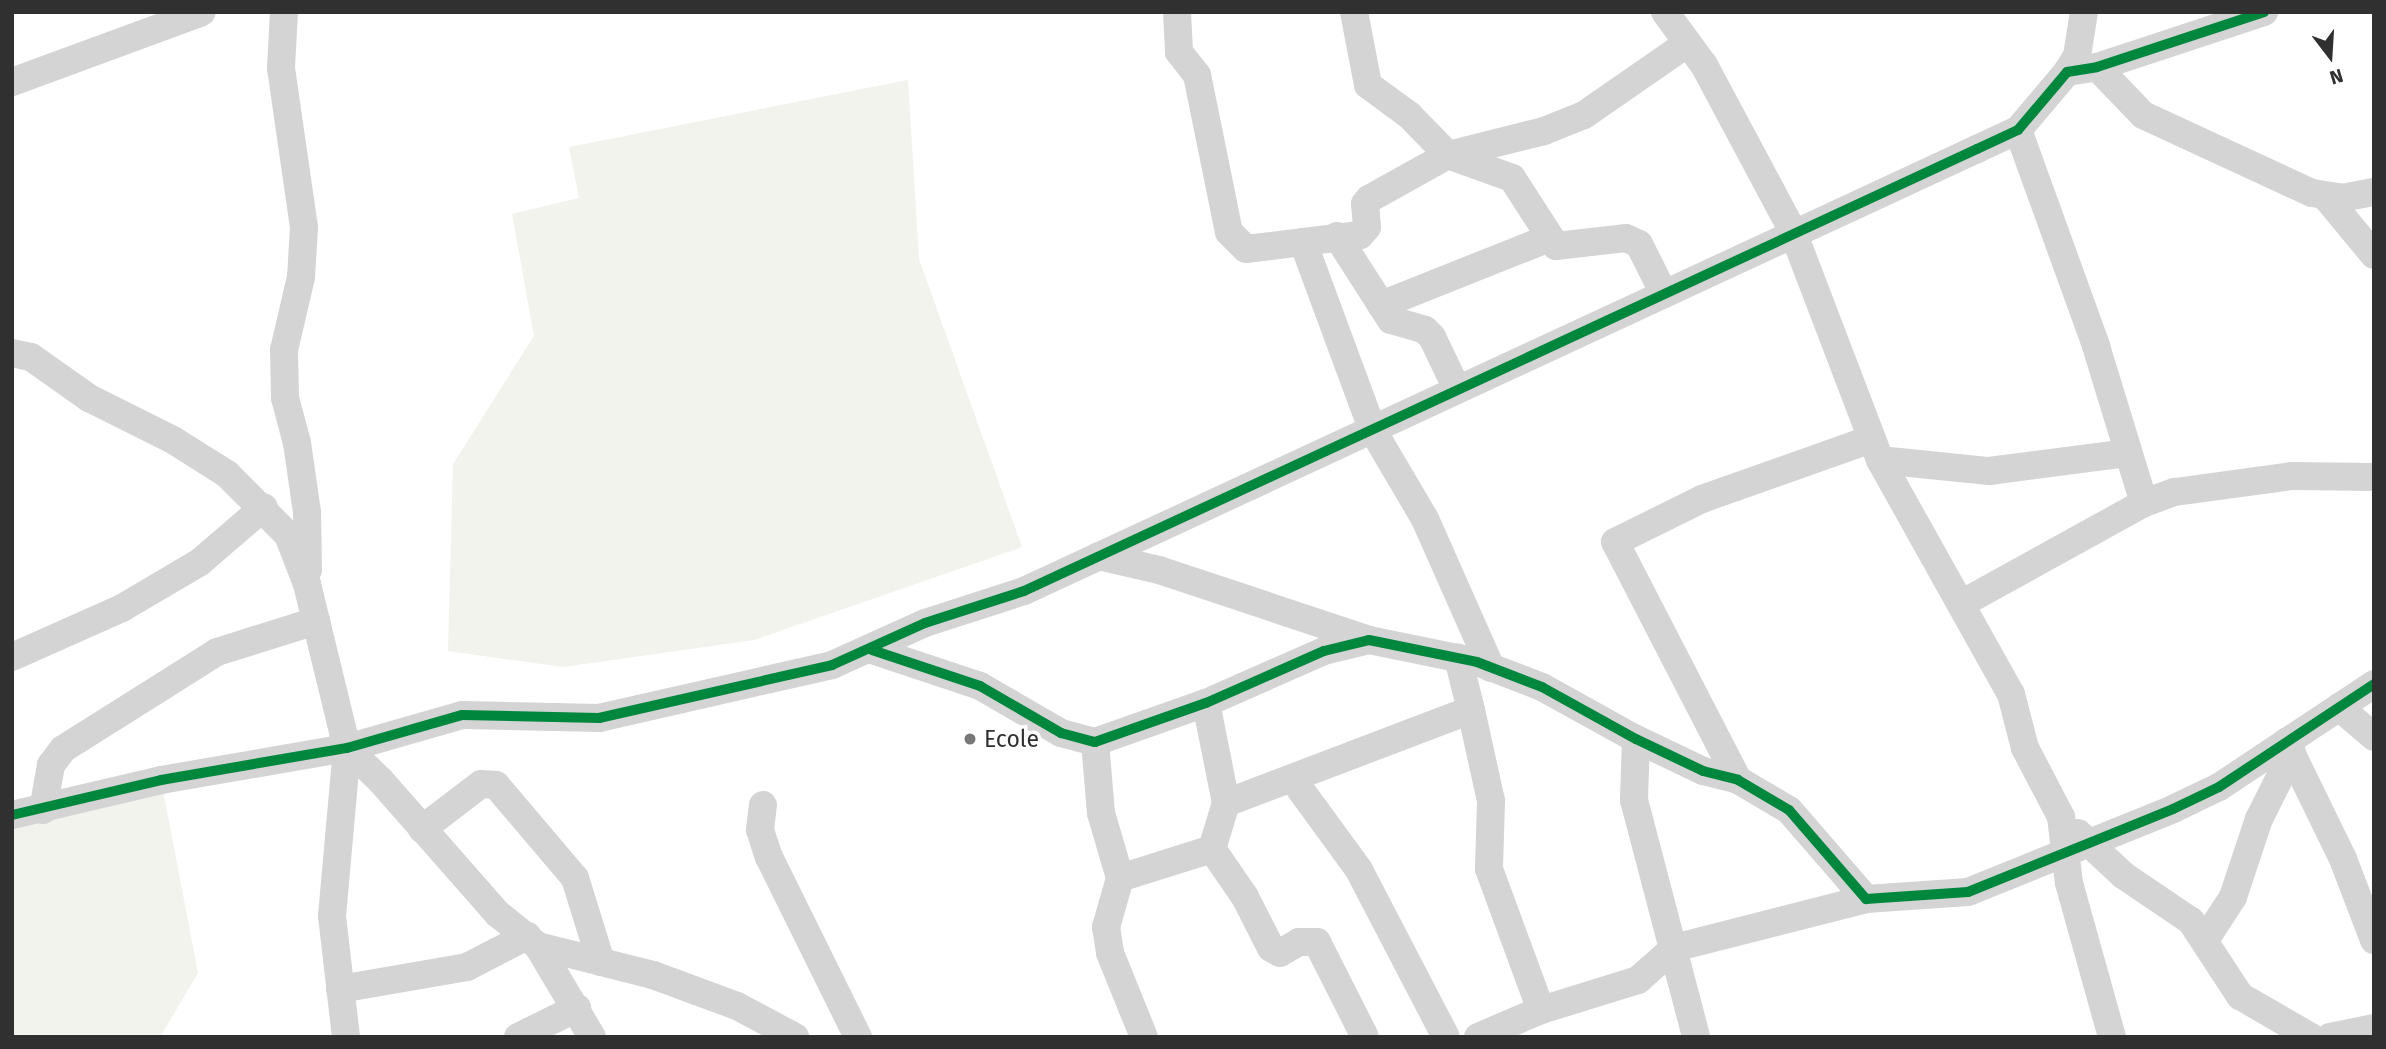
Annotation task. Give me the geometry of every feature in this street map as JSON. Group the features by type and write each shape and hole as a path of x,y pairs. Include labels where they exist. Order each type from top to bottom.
{"street":[{"path":"12,82 202,12"},
{"path":"284,12 281,68 304,228 301,277 284,349 285,398 297,443 307,512 307,584"},
{"path":"1177,12 1179,52 1197,75 1229,232 1246,248 1303,242 1365,231 1365,204 1369,199 1448,155 1544,131 1584,115 1688,43"},
{"path":"1354,12 1368,85 1409,115 1448,155 1512,178 1549,238 1566,248 1626,238 1639,244 1664,294"},
{"path":"1665,12 1704,65 1793,232 1875,449 2011,694 2025,748 2061,817 2123,875 2191,921 2240,996 2311,1037"},
{"path":"12,815 43,810 161,780 347,748 462,715 598,718 832,665 872,650 925,624 1024,591 1793,232 2018,130 2067,72 2077,56 2084,12"},
{"path":"2067,72 2097,67 2264,12"},
{"path":"2097,67 2143,115 2326,197 2374,255"},
{"path":"2018,130 2096,346 2144,503"},
{"path":"2326,197 2374,192"},
{"path":"1337,236 1391,320 1425,330 1432,337 1457,390"},
{"path":"1381,305 1549,238"},
{"path":"1303,242 1372,429 1425,519 1491,668"},
{"path":"12,352 31,357 89,398 173,440 227,474 264,507 288,535 307,584 347,748 332,916 346,1037"},
{"path":"1738,780 1615,542 1702,499 1875,449 1989,471 2127,453"},
{"path":"1961,604 2144,503 2208,484 2292,476 2374,477"},
{"path":"12,657 122,608 200,562 264,507"},
{"path":"1099,556 1160,570 1369,640 1458,658 1542,687 1636,739 1703,771 1738,780 1789,810 1866,899"},
{"path":"43,810 51,765 63,749 217,652 316,621"},
{"path":"872,650 979,686 1060,733 1095,742 1206,703 1324,651 1369,640"},
{"path":"1458,658 1490,801 1489,869 1541,1010"},
{"path":"1478,1037 1541,1010 1638,980 1674,948 1866,899 1968,892 2064,855 2219,787 2289,747 2339,707 2374,684"},
{"path":"1206,703 1226,803 1212,849"},
{"path":"2339,707 2374,737"},
{"path":"1226,803 1471,710"},
{"path":"1636,739 1634,800 1674,948 1677,979 1696,1037"},
{"path":"1095,742 1101,813 1119,878 1107,927 1108,940 1144,1037"},
{"path":"2205,940 2233,897 2259,819 2289,747"},
{"path":"2289,747 2343,859 2374,940"},
{"path":"347,748 498,914 533,941 577,1008 592,1037"},
{"path":"1292,778 1359,870 1446,1037"},
{"path":"422,829 481,784 496,785 575,878 601,962"},
{"path":"763,805 760,830 769,857 858,1037"},
{"path":"2061,817 2064,855 2091,970 2112,1037"},
{"path":"1119,878 1212,849"},
{"path":"1212,849 1245,897 1271,948 1280,953 1300,942 1317,942 1365,1037"},
{"path":"340,989 467,967 533,941 737,1006 795,1037"},
{"path":"518,1037 577,1008"},
{"path":"2330,1037 2374,1028"}],"shaded area":[{"path":"908,80 919,259 1022,547 754,640 563,667 448,651 453,464 534,336 512,214 579,198 569,147"},
{"path":"161,780 198,973 160,1037 12,1037 12,815"}],"cycle path":[{"path":"12,815 161,780 347,748 462,715 599,718 832,665 925,623 1024,591 2018,130 2067,72 2097,67 2264,12"},
{"path":"872,650 980,686 1061,733 1095,742 1206,703 1324,651 1369,640 1477,662 1542,687 1636,739 1703,771 1738,780 1789,810 1866,899 1968,892 2173,809 2219,787 2374,684"}],"place":[{"name":"Ecole","path":"970,739"}]}
